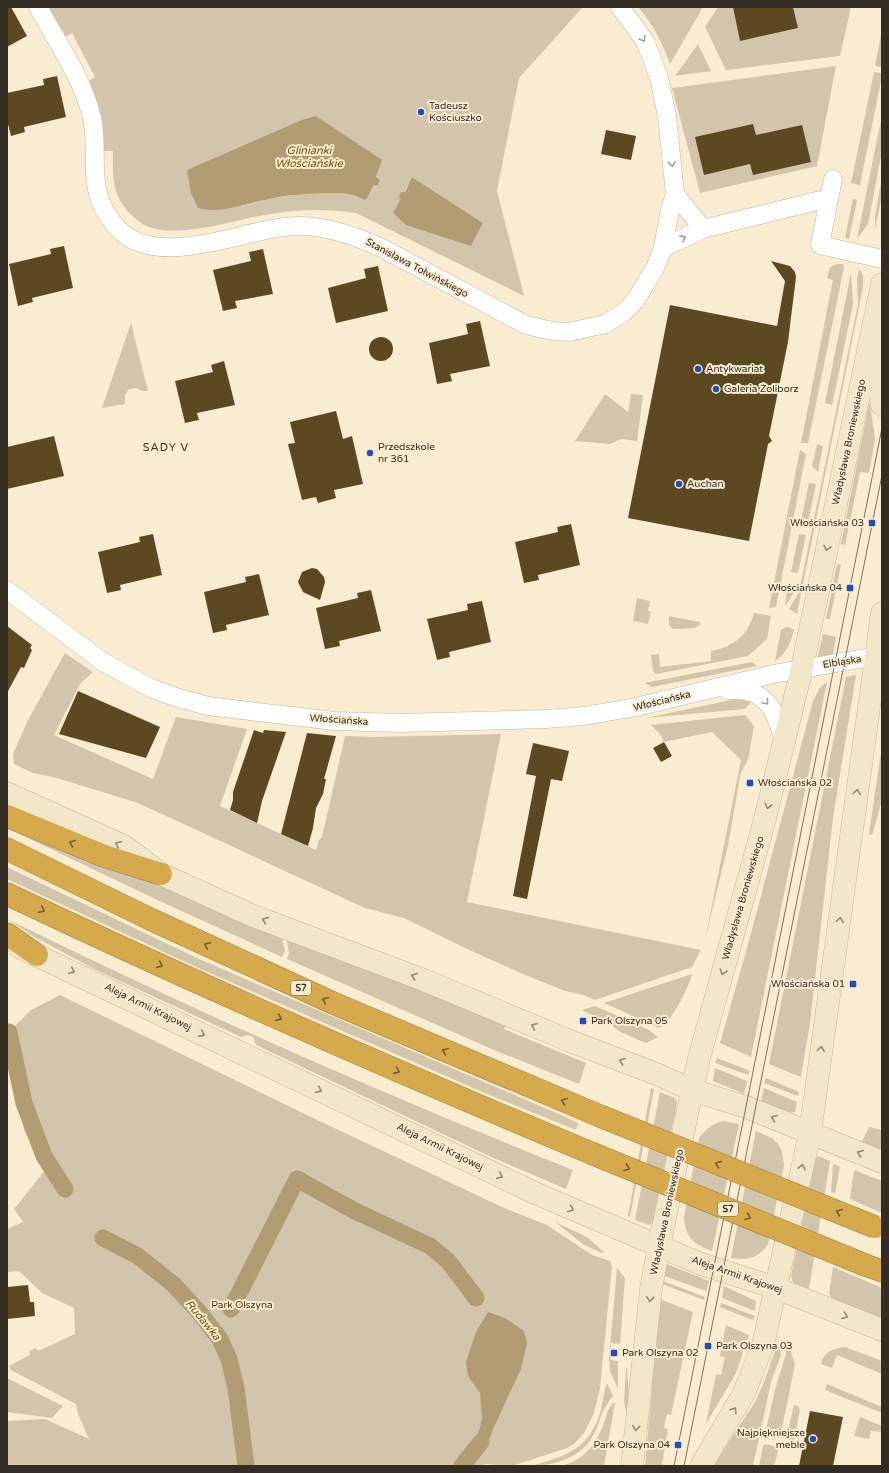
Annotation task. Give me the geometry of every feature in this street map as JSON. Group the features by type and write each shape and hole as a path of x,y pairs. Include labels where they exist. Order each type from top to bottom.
{"highway":[{"path":"7,816 104,856 162,874"},
{"name":"S7","path":"7,849 150,919 333,1003 600,1116 878,1228"},
{"name":"S7","path":"7,894 115,945 427,1085 874,1268"},
{"path":"7,934 37,955"}],"main road":[{"name":"Władysława Broniewskiego","path":"632,1466 651,1289 658,1246 701,1048 765,819 802,668 882,284"},
{"name":"Władysława Broniewskiego","path":"872,332 876,372 882,405"},
{"path":"701,1466 744,1393 763,1345 810,1133 879,656 882,613"},
{"path":"7,793 124,846 162,874 251,915 424,980 570,1041 659,1075 692,1090 746,1107 882,1162"},
{"name":"Aleja Armii Krajowej","path":"7,943 37,955 536,1193 658,1246 719,1270 776,1288 882,1330"}],"street":[{"name":"Stanisława Tołwińskiego","path":"38,7 87,100 93,120 99,197 114,224 129,238 151,248 173,249 282,227 303,226 330,230 382,248 526,325 552,331 569,332 605,324 623,313 635,301 645,287 663,248 670,210 675,194 667,116 659,78 645,41 620,7"},
{"path":"833,179 820,246 882,259"},
{"path":"675,194 703,228"},
{"path":"663,248 703,228 830,198"},
{"name":"Włościańska","path":"7,590 103,662 128,677 175,697 208,706 245,712 358,723 565,718 636,707 703,690 802,668"},
{"name":"Elbląska","path":"802,668 879,656"},
{"name":"Włościańska","path":"703,690 737,689 754,692 763,697 777,718 784,741"}],"green space":[{"path":"44,7 583,7 519,78 497,191 524,296 356,213 324,210 292,211 258,216 198,229 169,231 156,229 138,221 127,211 115,189 113,151 102,151 86,83 95,77 72,33 62,39","holes":["316,116 381,160 376,178 380,180 378,185 373,186 367,199 364,200 352,195 322,192 286,196 241,206","412,177 483,223 471,246 393,214"]},
{"path":"638,7 703,7 670,64 657,34"},
{"path":"718,7 851,7 840,56 726,70 705,27"},
{"path":"882,29 882,67 875,66"},
{"path":"698,44 711,71 675,76"},
{"path":"836,66 817,166 700,193 672,88"},
{"path":"874,72 882,73 882,76 860,185 851,183"},
{"path":"882,115 882,151 868,224 857,239"},
{"path":"882,176 882,196 875,229 875,217"},
{"path":"853,199 857,200 849,239 845,238"},
{"path":"837,264 843,264 844,267 808,443 801,443 833,280 827,278 830,267"},
{"path":"859,269 863,276 863,287 797,614 789,609 799,592 858,304 857,279"},
{"path":"851,273 853,304 832,405 825,403"},
{"path":"131,323 148,391 142,391 136,388 129,389 125,395 125,404 102,408"},
{"path":"605,394 628,412 631,394 643,395 637,441 621,439 610,444 575,441"},
{"path":"869,404 875,439 869,473 860,472 845,545 841,544"},
{"path":"817,444 823,446 818,472 812,466"},
{"path":"800,450 806,454 776,607 769,608"},
{"path":"809,483 816,484 808,522 801,521"},
{"path":"799,534 806,535 798,573 791,572"},
{"path":"837,564 841,565 830,619 826,619"},
{"path":"788,585 796,586 795,591 785,606"},
{"path":"637,598 650,601 648,611 651,612 648,624 633,621"},
{"path":"754,613 771,616 767,639 748,656 656,674 653,671 651,655 659,654 660,667 711,661 711,651 727,646 739,639 748,628"},
{"path":"669,616 700,622 700,625 695,628 673,629 669,625"},
{"path":"787,627 794,629 791,639 788,647 775,661 781,630"},
{"path":"823,634 836,637 832,658 817,660"},
{"path":"65,653 93,672 80,684 54,735 153,779 176,717 247,729 220,806 316,850 319,840 322,837 345,736 375,737 501,734 467,902 701,950 692,967 595,1000 584,995 565,991 523,974 467,949 404,918 365,908 138,803 57,778 33,773 14,764 13,754 28,720"},
{"path":"752,662 757,666 652,687 645,683"},
{"path":"856,675 833,818 810,1023 801,1077 769,1064 846,677"},
{"path":"827,682 751,1057 720,1043 813,701 820,688"},
{"path":"740,698 752,701 745,709 646,718"},
{"path":"745,715 754,726 748,760 741,772 728,845 705,940 741,760 712,732 664,742 659,733 651,725"},
{"path":"882,745 882,800 872,835 869,834"},
{"path":"7,826 86,855 281,933 285,951 282,957 153,898 7,828"},
{"path":"7,867 199,959 559,1114 578,1123 576,1130 487,1094 196,967 7,879"},
{"path":"7,919 146,986 287,1050 573,1170 566,1189 491,1157 256,1045 253,1037 248,1035 241,1037 94,969 33,936"},
{"path":"286,936 431,994 505,1026 504,1029 586,1063 579,1084 494,1050 287,959 289,953"},
{"path":"692,974 674,1012 664,1025 659,1028 604,1003"},
{"name":"Park Olszyna","path":"60,995 309,1116 502,1207 547,1225 592,1255 610,1261 612,1266 600,1388 594,1413 584,1433 574,1444 567,1448 512,1466 485,1464 483,1466 7,1466 7,1421 45,1419 89,1439 78,1414 76,1404 11,1370 9,1366 30,1355 29,1351 36,1348 38,1351 75,1334 74,1308 42,1293 19,1271 7,1272 7,1229 23,1222 14,1209 46,1169 24,1130 7,1034 31,1010"},
{"path":"595,1006 649,1030 658,1037 646,1043 643,1042 619,1031 607,1022 582,1010"},
{"path":"717,1058 750,1071 748,1075 715,1063"},
{"path":"715,1068 747,1081 744,1094 713,1081"},
{"path":"766,1078 799,1092 798,1096 764,1083"},
{"path":"651,1088 654,1089 630,1217 628,1216"},
{"path":"764,1088 797,1102 795,1112 789,1113 761,1101"},
{"path":"660,1092 675,1098 677,1103 653,1223 649,1225 635,1220"},
{"path":"723,1121 739,1124 712,1251 700,1246 692,1240 687,1231 684,1218 699,1138 710,1127"},
{"path":"869,1127 882,1130 882,1151 861,1143"},
{"path":"756,1131 772,1138 778,1144 782,1151 784,1166 768,1244 756,1256 743,1259 731,1258"},
{"path":"818,1156 830,1161 809,1289 794,1284 791,1276 815,1160"},
{"path":"833,1164 840,1167 835,1193 831,1192"},
{"path":"854,1170 882,1181 882,1213 850,1199"},
{"path":"555,1222 587,1237 604,1252 602,1253 584,1245"},
{"path":"667,1264 709,1281 706,1291 664,1276"},
{"path":"833,1267 880,1287 882,1291 882,1318 832,1299 829,1293"},
{"path":"617,1268 625,1278 620,1344 611,1343 611,1360 618,1361 618,1389 610,1371 609,1359"},
{"path":"663,1281 705,1297 704,1300 662,1284"},
{"path":"724,1286 756,1301 755,1311 722,1298"},
{"path":"660,1299 693,1312 671,1415 667,1414 664,1428 668,1429 662,1464 668,1466 645,1466"},
{"path":"721,1303 755,1316 753,1320 720,1307"},
{"path":"726,1325 749,1335 736,1373 706,1424 716,1374 721,1375 725,1357 720,1356"},
{"path":"778,1342 781,1355 771,1382 753,1466 713,1466 755,1402 764,1382"},
{"path":"845,1347 882,1361 882,1374 837,1355 832,1368 821,1364 827,1353"},
{"path":"786,1349 790,1349 795,1364 780,1438 767,1436 765,1434"},
{"path":"626,1368 630,1416 627,1415 624,1402"},
{"path":"7,1378 63,1406 52,1418 7,1412"},
{"path":"607,1383 613,1396 606,1405 594,1434 583,1449 567,1459 558,1462 540,1466 531,1466 564,1455 572,1451 588,1438 599,1416"},
{"path":"827,1384 882,1407 882,1413 825,1390"},
{"path":"615,1402 604,1466 562,1466 578,1459 590,1449 602,1428 609,1408"},
{"path":"794,1405 798,1406 800,1410 794,1440 786,1439"},
{"path":"860,1417 882,1426 882,1432 871,1431 869,1439 854,1436"},
{"path":"765,1444 779,1447 774,1466 759,1466 763,1446"}],"water":[{"name":"Glinianki Włościańskie","path":"316,116 382,160 376,177 380,180 378,185 373,186 367,199 364,200 356,196 343,193 313,193 281,197 232,208 206,210 198,208 191,193 187,170 302,120"},
{"path":"412,177 483,223 471,246 406,225 393,213 400,200 399,196 401,192 405,192"},
{"path":"488,1312 505,1318 524,1331 527,1343 521,1369 493,1429 490,1439 481,1452 469,1462 465,1459 479,1431 482,1419 480,1393 468,1376 466,1362 476,1332"}],"building":[{"path":"7,7 11,7 27,36 7,47"},
{"path":"733,7 793,7 798,28 740,41"},
{"path":"57,76 66,117 24,127 25,132 11,136 7,120 7,93 44,85 43,79"},
{"path":"753,124 756,135 802,125 811,162 753,175 750,164 704,175 695,137"},
{"path":"606,130 636,136 631,160 601,154"},
{"path":"64,246 73,288 32,298 33,302 18,306 9,264 51,254 50,249"},
{"path":"263,249 273,294 235,301 237,308 223,311 213,270 251,261 249,252"},
{"name":"Galeria Żoliborz","path":"771,261 790,266 795,272 796,277 788,342 769,436 772,441 768,444 749,541 628,518 670,305 777,326 785,281"},
{"path":"378,266 388,311 336,323 328,288 366,278 364,269"},
{"path":"480,321 490,366 450,374 452,381 437,384 429,343 468,334 466,324"},
{"path":"381,337 390,340 393,349 390,358 381,361 372,358 369,349 372,340"},
{"path":"224,361 235,405 197,413 199,420 185,423 175,381 213,372 211,365"},
{"path":"336,411 343,439 352,436 363,484 334,490 336,498 318,503 316,497 302,500 288,444 295,443 290,422"},
{"path":"54,436 64,476 7,489 7,447"},
{"path":"571,524 580,565 538,575 539,580 524,583 515,542 558,532 557,527"},
{"path":"153,534 162,575 120,585 121,590 107,593 98,552 140,542 139,537"},
{"path":"312,568 317,569 324,577 325,582 320,600 303,592 298,582 302,572"},
{"path":"259,574 269,615 226,625 227,630 213,633 204,592 246,582 245,577"},
{"path":"371,590 381,631 339,641 340,646 325,649 316,608 358,598 357,593"},
{"path":"482,601 491,642 449,652 450,657 437,660 427,619 468,610 467,604"},
{"path":"7,626 32,645 30,648 32,650 24,668 21,667 7,693"},
{"path":"78,691 160,727 146,758 59,734"},
{"path":"254,730 263,733 264,730 286,732 262,801 257,823 230,810 233,800 233,792"},
{"path":"307,733 336,736 324,779 326,779 323,794 316,808 308,846 281,834"},
{"path":"664,742 672,756 661,762 653,748"},
{"path":"533,743 569,751 562,781 551,779 527,899 513,896 536,776 526,774"},
{"path":"28,1285 30,1302 34,1302 35,1316 7,1319 7,1287"},
{"path":"810,1411 843,1417 833,1466 799,1466"}],"waterway":[{"name":"Rudawka","path":"9,1032 24,1103 44,1156 65,1189"},
{"path":"231,1309 297,1179 355,1211 430,1246 448,1261 476,1298"},
{"name":"Rudawka","path":"103,1238 138,1256 174,1285 199,1312 220,1339 229,1359 236,1388 246,1466"},
{"name":"Rudawka","path":"462,1466 481,1442"}],"tram line":[{"path":"674,1466 882,428"},
{"path":"684,1466 882,475"}],"place":[{"name":"Tadeusz Kościuszko","path":"421,112"},
{"name":"Antykwariat","path":"698,369"},
{"name":"Galeria Żoliborz","path":"716,389"},
{"name":"Przedszkole nr 361","path":"370,453"},
{"name":"Auchan","path":"679,484"},
{"name":"Włościańska 03","path":"872,523"},
{"name":"Włościańska 04","path":"850,588"},
{"name":"Włościańska 02","path":"750,783"},
{"name":"Włościańska 01","path":"853,984"},
{"name":"Park Olszyna 05","path":"583,1021"},
{"name":"Park Olszyna 03","path":"708,1346"},
{"name":"Park Olszyna 02","path":"614,1353"},
{"name":"Najpiękniejsze meble","path":"813,1439"},
{"name":"Park Olszyna 04","path":"678,1445"}],"district":[{"name":"SADY V","path":"166,447"}]}
